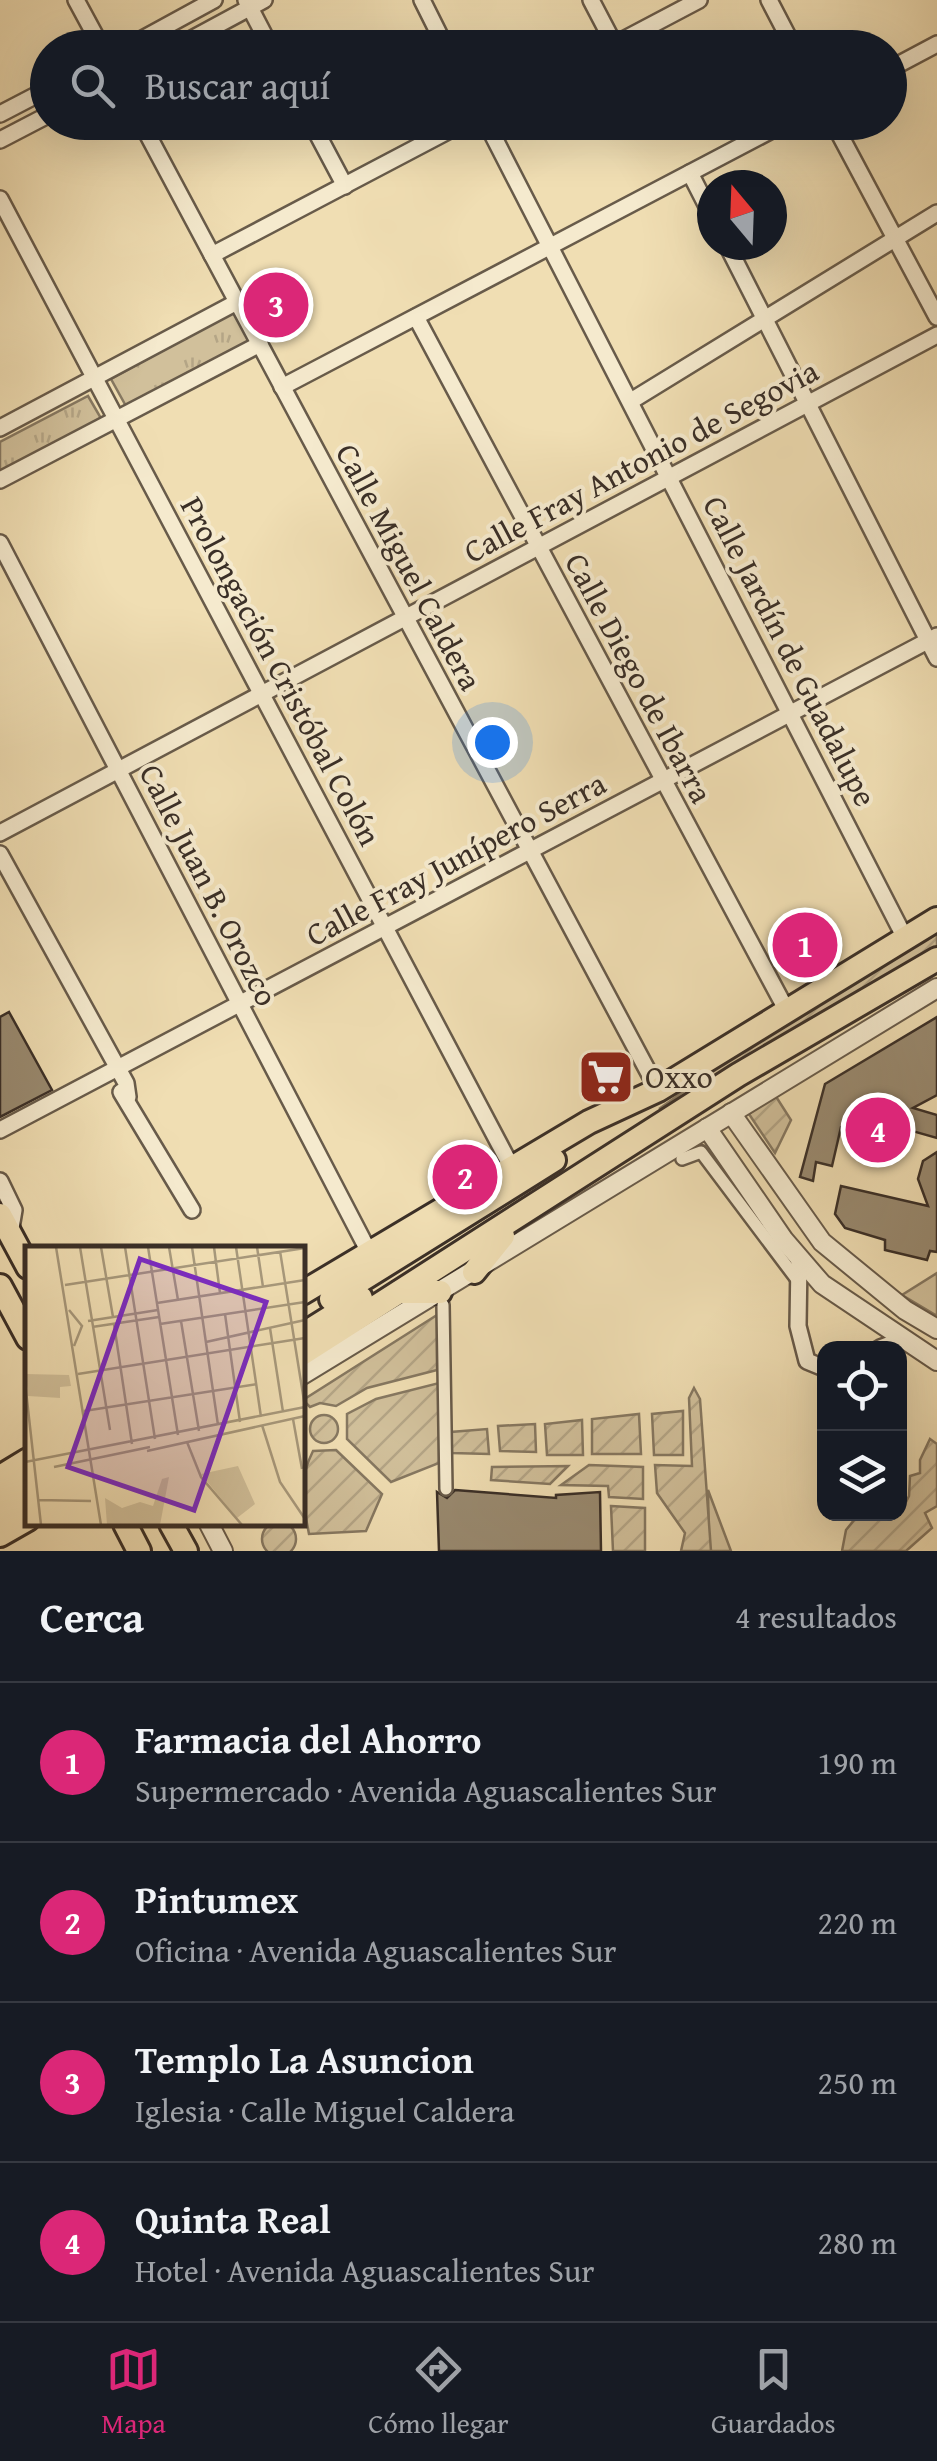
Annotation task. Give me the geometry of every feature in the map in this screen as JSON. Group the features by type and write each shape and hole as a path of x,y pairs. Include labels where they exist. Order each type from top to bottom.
{"main road":[{"path":"305,1290 589,1122 622,1111 658,1090 937,918"},
{"path":"305,1333 626,1137 937,959"},
{"path":"305,1352 738,1075"},
{"path":"305,1315 598,1134 622,1111"},
{"path":"474,1272 516,1219"},
{"path":"5,1224 25,1262"},
{"path":"0,1286 25,1332"},
{"path":"400,1292 442,1299"},
{"path":"0,1476 25,1462"},
{"path":"0,1498 25,1484"},
{"path":"0,1516 25,1503"},
{"path":"0,1535 25,1522"},
{"path":"173,1526 186,1551"}],"street":[{"path":"76,0 92,30"},
{"path":"159,30 214,0"},
{"path":"422,0 437,30"},
{"path":"590,0 604,30"},
{"path":"641,30 698,0"},
{"path":"769,0 785,30"},
{"path":"205,30 253,2 264,30"},
{"path":"907,59 937,44"},
{"path":"0,114 30,99"},
{"path":"0,140 30,124"},
{"name":"Calle Miguel Caldera","path":"152,140 658,1090"},
{"path":"321,140 345,186"},
{"path":"212,254 431,140"},
{"name":"Calle Jardín de Guadalupe","path":"495,140 905,938"},
{"path":"282,387 753,140"},
{"path":"842,140 937,318"},
{"path":"690,173 697,187"},
{"name":"Prolongación Cristóbal Colón","path":"0,199 512,1168"},
{"path":"632,401 937,213"},
{"path":"734,260 933,638 937,658"},
{"path":"0,428 237,302"},
{"name":"Calle Diego de Ibarra","path":"416,317 786,1011"},
{"name":"Calle Fray Antonio de Segovia","path":"0,832 937,335"},
{"path":"0,480 260,344"},
{"name":"Calle Juan B. Orozco","path":"0,543 369,1252"},
{"name":"Calle Fray Junípero Serra","path":"0,1130 117,1074 240,1004 933,638"},
{"path":"0,854 117,1074 118,1086 192,1210"},
{"path":"305,1373 442,1299 474,1272 937,988"},
{"path":"732,1113 822,1242 905,1310 937,1330"},
{"path":"707,1128 799,1260 822,1284 937,1362"},
{"path":"682,1158 702,1152 798,1282"},
{"path":"0,1182 14,1210 5,1224"},
{"path":"799,1260 801,1348 807,1361 817,1365"},
{"path":"442,1299 446,1489"},
{"path":"210,1526 224,1551"}],"green space":[{"path":"233,312 251,341 126,406 111,379"},
{"path":"88,396 102,420 0,473 0,442"},
{"path":"937,928 937,948 775,1047 659,1109 767,1032"},
{"path":"775,1095 791,1120 775,1153 749,1114"},
{"path":"937,1273 937,1316 902,1295"},
{"path":"437,1315 437,1370 367,1388 336,1406 320,1403 310,1407 305,1399"},
{"path":"439,1383 439,1463 391,1482 347,1439 347,1414 376,1399"},
{"path":"694,1388 700,1399 711,1551 681,1551 685,1533 657,1493 655,1465 692,1466 689,1398"},
{"path":"683,1411 683,1455 654,1455 652,1414"},
{"path":"639,1414 641,1454 592,1454 592,1419"},
{"path":"324,1415 334,1419 338,1429 334,1439 324,1443 314,1439 310,1429 314,1419"},
{"path":"582,1420 583,1455 547,1455 545,1424"},
{"path":"535,1424 536,1452 500,1451 498,1426"},
{"path":"487,1429 489,1454 452,1453 451,1432"},
{"path":"930,1439 937,1444 937,1506 925,1513 932,1528 906,1551 842,1551 846,1530 853,1521 907,1521 910,1476 920,1473 920,1460"},
{"path":"336,1450 382,1494 366,1531 309,1534 305,1473 313,1451"},
{"path":"589,1465 643,1467 643,1499 609,1497 608,1486 561,1485"},
{"path":"568,1466 550,1484 491,1480 492,1467"},
{"path":"708,1490 731,1551 709,1551"},
{"path":"611,1506 645,1508 645,1551 613,1551"},
{"path":"269,1526 289,1526 294,1533 291,1551 267,1551 262,1539"}],"building":[{"path":"9,1012 52,1090 0,1117 0,1017"},
{"path":"937,1017 937,1095 913,1108 937,1115 937,1138 860,1116 841,1127 832,1166 816,1162 813,1181 800,1177 825,1084"},
{"path":"937,1152 937,1252 930,1251 927,1260 885,1250 885,1240 845,1228 835,1214 841,1186 928,1206 918,1179 923,1161"},
{"path":"455,1490 556,1498 600,1492 601,1551 439,1551 437,1492 447,1498"}],"place":[{"name":"Templo La Asuncion","path":"276,305"},
{"name":"Farmacia del Ahorro","path":"805,945"},
{"name":"Oxxo","path":"606,1077"},
{"name":"Quinta Real","path":"878,1130"},
{"name":"Pintumex","path":"465,1177"}]}
